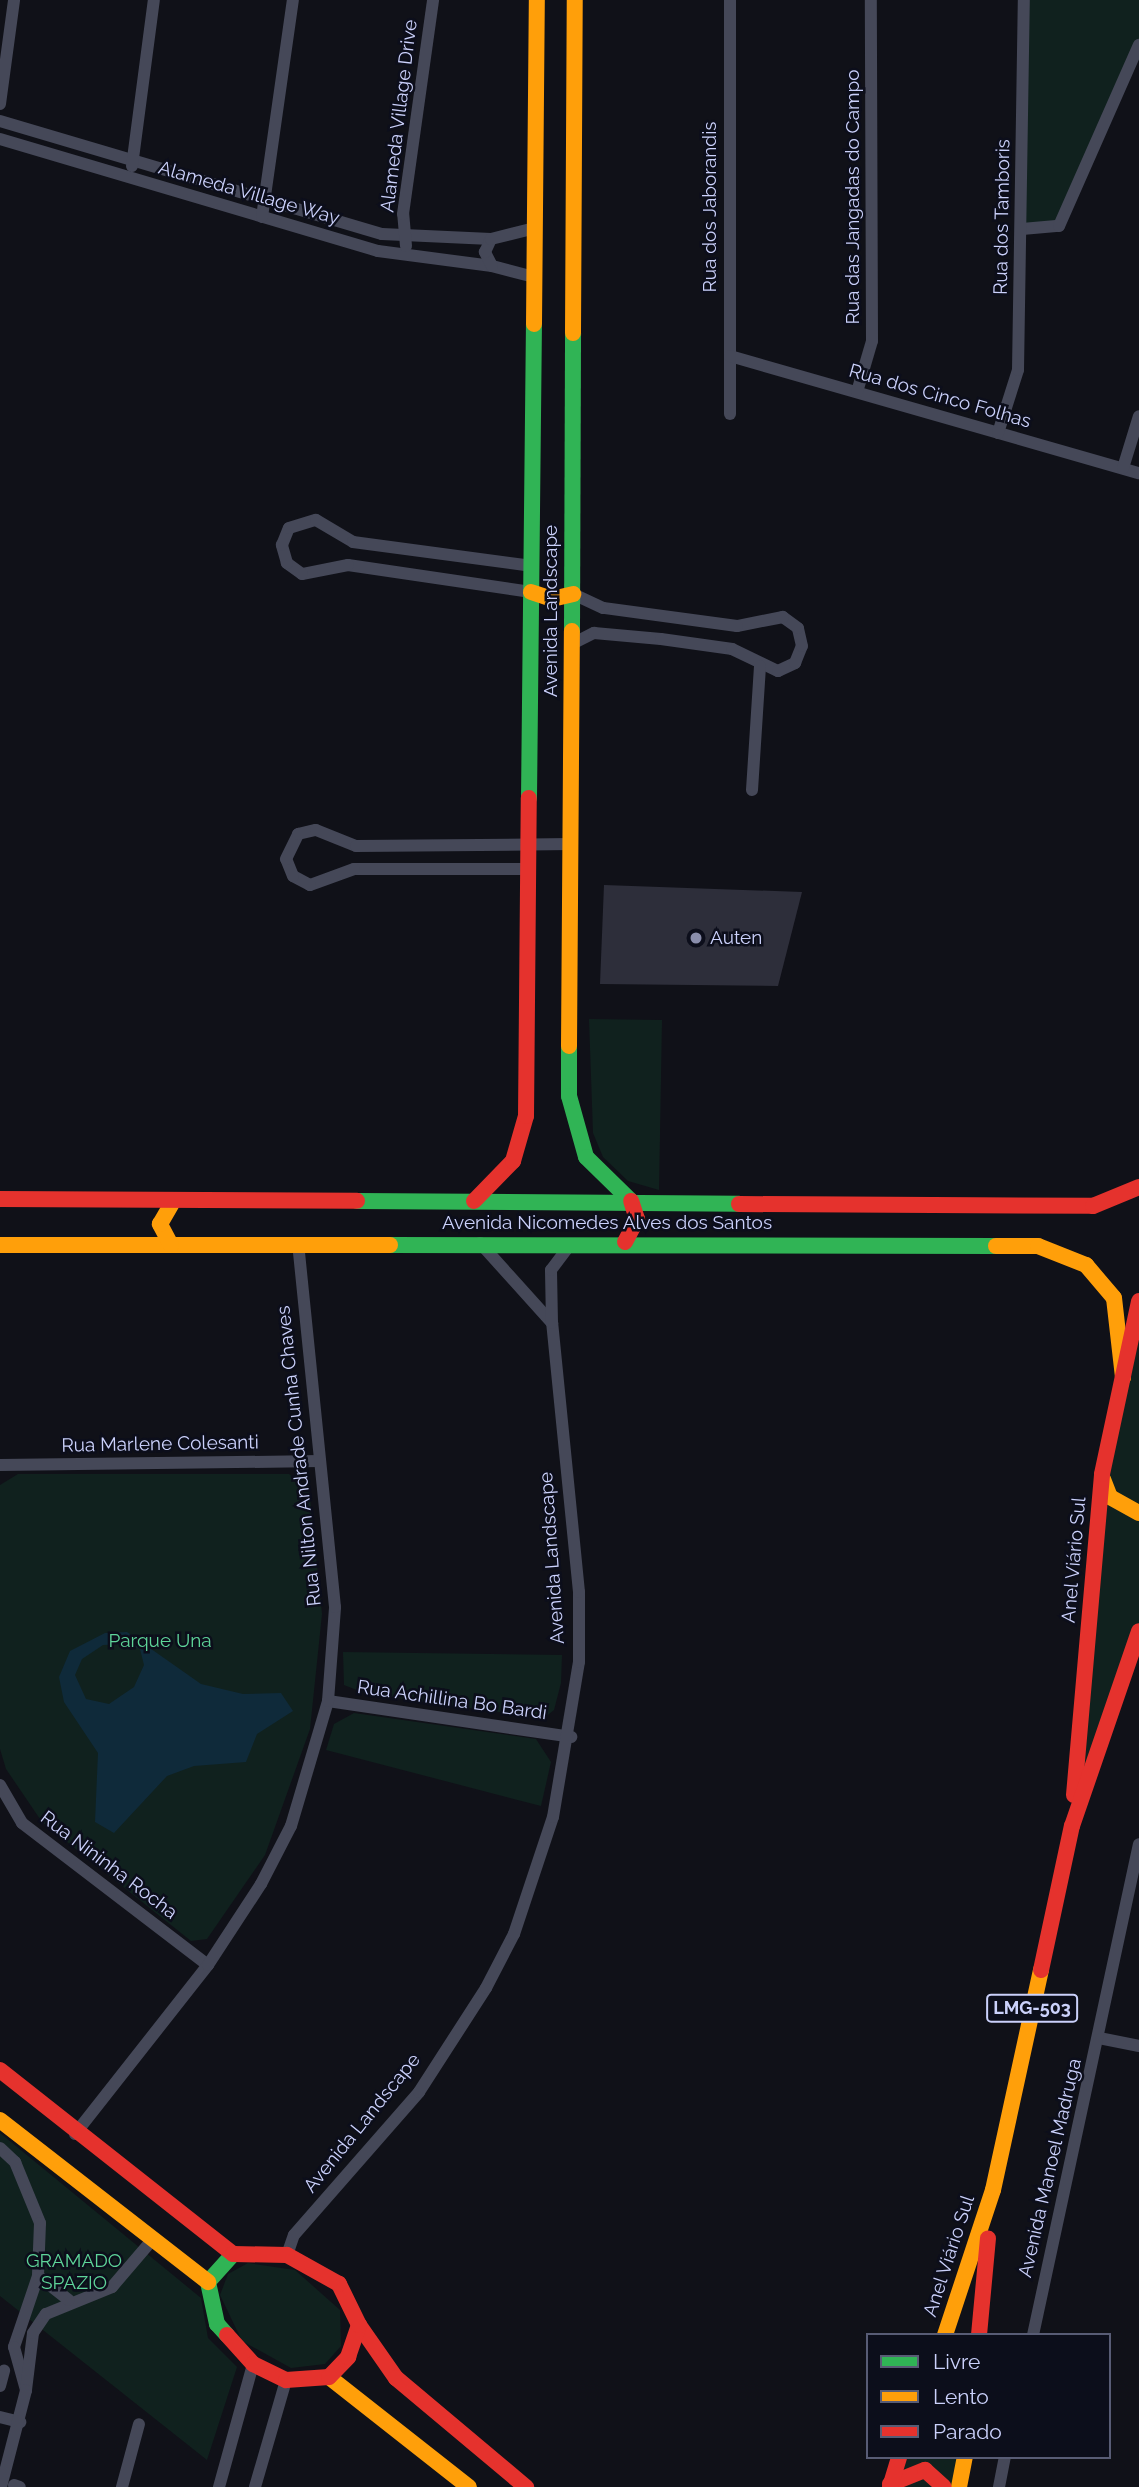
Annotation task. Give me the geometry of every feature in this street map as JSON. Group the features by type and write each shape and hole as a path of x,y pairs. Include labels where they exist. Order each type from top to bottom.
{"main road":[{"name":"Avenida Landscape","path":"474,1201 513,1161 526,1116 537,0"},
{"name":"Avenida Landscape","path":"575,0 569,1096 586,1157 631,1201"},
{"path":"531,592 552,599 573,594"},
{"name":"Avenida Nicomedes Alves dos Santos","path":"0,1199 172,1203 631,1201 1093,1206 1139,1187"},
{"path":"625,1242 638,1219 631,1201"},
{"path":"171,1245 160,1224 172,1203"},
{"name":"Avenida Nicomedes Alves dos Santos","path":"0,1245 625,1242 1053,1248 1086,1265 1115,1297 1123,1377"},
{"name":"Anel Viário Sul","path":"1072,1826 1102,1475 1139,1301"},
{"path":"1102,1475 1110,1497 1139,1513"},
{"name":"Anel Viário Sul","path":"946,2333 993,2190 1072,1826 1139,1631"},
{"path":"0,2070 75,2133 233,2254 287,2255 339,2284 359,2325 396,2378 526,2487"},
{"path":"0,2120 208,2282 217,2324 253,2364 286,2379 329,2377 469,2487"},
{"name":"Anel Viário Sul","path":"978,2333 993,2190"},
{"path":"208,2282 233,2254"},
{"path":"329,2377 348,2357 359,2325"},
{"path":"890,2485 898,2459"},
{"path":"959,2487 965,2459"},
{"path":"890,2485 925,2470 944,2487"}],"street":[{"path":"0,104 14,0"},
{"path":"130,178 154,0"},
{"path":"262,217 293,0"},
{"name":"Alameda Village Drive","path":"405,256 403,214 433,0"},
{"name":"Rua dos Jaborandis","path":"730,0 730,414"},
{"name":"Rua das Jangadas do Campo","path":"857,392 872,341 872,0"},
{"name":"Rua dos Tamboris","path":"998,433 1018,370 1024,0"},
{"path":"1022,229 1059,226 1139,46"},
{"name":"Alameda Village Way","path":"0,121 406,238 491,239 535,228"},
{"name":"Alameda Village Way","path":"0,139 262,217 405,256 492,266 534,277"},
{"path":"491,239 485,252 492,266"},
{"name":"Rua dos Cinco Folhas","path":"730,356 1139,473"},
{"path":"1123,468 1139,416"},
{"path":"531,592 338,564 302,574 287,563 282,545 289,528 316,520 353,542 532,566"},
{"path":"456,581 459,556"},
{"path":"572,644 594,633 661,639 732,649 760,666 778,671 795,663 802,636 791,621 774,616 747,626 603,608 573,594"},
{"path":"661,639 664,616"},
{"path":"752,790 760,666"},
{"path":"529,869 354,869 310,885 293,876 286,859 292,841 307,831 356,846 571,844"},
{"path":"460,844 461,869"},
{"path":"480,1243 552,1323"},
{"name":"Avenida Landscape","path":"287,2255 294,2235 419,2092 486,1988 532,1886 571,1737 579,1592 552,1323 551,1270 572,1244"},
{"name":"Rua Nilton Andrade Cunha Chaves","path":"75,2133 208,1965 291,1826 328,1701 335,1607 298,1245"},
{"name":"Rua Marlene Colesanti","path":"0,1465 320,1461"},
{"name":"Rua Achillina Bo Bardi","path":"328,1701 571,1737"},
{"name":"Rua Nininha Rocha","path":"0,1785 22,1823 208,1965"},
{"name":"Avenida Manoel Madruga","path":"1033,2333 1139,1844"},
{"path":"1099,2038 1139,2046"},
{"path":"0,2148 35,2201 38,2276 14,2347 26,2390"},
{"path":"12,2486 36,2326 69,2301 112,2287 153,2239"},
{"path":"38,2276 69,2301"},
{"path":"219,2487 253,2364"},
{"path":"0,2386 4,2371"},
{"path":"255,2487 286,2379"},
{"path":"0,2417 20,2422"},
{"path":"122,2487 139,2424"},
{"path":"999,2487 1005,2459"}],"green space":[{"path":"1024,0 1139,0 1139,45 1059,226 1022,229"},
{"path":"589,1019 662,1020 659,1190 628,1181 603,1157 593,1133"},
{"path":"1139,1301 1139,1631 1072,1826 1102,1475"},
{"name":"Parque Una","path":"18,1474 289,1474 309,1488 322,1614 310,1729 265,1855 207,1939 191,1941 42,1822 6,1769 0,1749 0,1485"},
{"path":"343,1652 562,1655 561,1683 554,1710 544,1718 367,1694 344,1685"},
{"path":"354,1713 536,1739 551,1762 541,1806 326,1750 334,1724"},
{"name":"GRAMADO SPAZIO","path":"0,2133 201,2298 208,2338 237,2367 207,2460 0,2296"},
{"path":"248,2263 295,2270 340,2310 341,2346 325,2364 291,2368 242,2341 220,2295 228,2274"},
{"path":"898,2459 965,2459 959,2487 890,2487"}],"water":[{"path":"127,1632 201,1684 243,1694 281,1693 293,1711 257,1734 246,1762 194,1766 167,1776 114,1833 95,1822 98,1753 64,1702 59,1677 70,1651 105,1633","holes":["128,1644 140,1649 144,1665 134,1687 109,1704 86,1699 75,1675 82,1659 103,1645"]}],"building":[{"name":"Auten","path":"604,885 802,892 778,986 600,984"}],"traffic: fast":[{"path":"529,798 534,324"},
{"path":"572,631 573,333"},
{"path":"569,1046 569,1096 586,1157 631,1201"},
{"path":"357,1201 739,1204"},
{"path":"390,1245 996,1246"},
{"path":"227,2335 217,2324 208,2282 233,2254"}],"traffic: slow":[{"path":"534,324 537,0"},
{"path":"573,333 575,0"},
{"path":"531,592 552,599 573,594"},
{"path":"569,1046 572,631"},
{"path":"171,1245 160,1224 172,1203"},
{"path":"0,1245 390,1245"},
{"path":"996,1246 1038,1246 1086,1265 1114,1298 1123,1377"},
{"path":"1103,1479 1110,1497 1139,1513"},
{"path":"946,2333 993,2190 1041,1970"},
{"path":"0,2120 208,2282"},
{"path":"329,2377 469,2487"},
{"path":"959,2487 965,2459"}],"traffic: jam":[{"path":"474,1201 513,1161 526,1116 529,798"},
{"path":"739,1204 1093,1206 1139,1187"},
{"path":"0,1199 357,1201"},
{"path":"625,1242 637,1219 631,1201"},
{"path":"1074,1795 1102,1474 1139,1301"},
{"path":"1041,1970 1072,1826 1139,1631"},
{"path":"0,2070 233,2254"},
{"path":"979,2333 988,2238"},
{"path":"227,2335 253,2364 286,2380 329,2377 348,2357 359,2325 339,2284 287,2255 233,2254"},
{"path":"359,2325 396,2378 526,2487"},
{"path":"890,2487 898,2459"},
{"path":"890,2484 925,2470 944,2487"}],"place":[{"name":"Auten","path":"696,938"}]}
